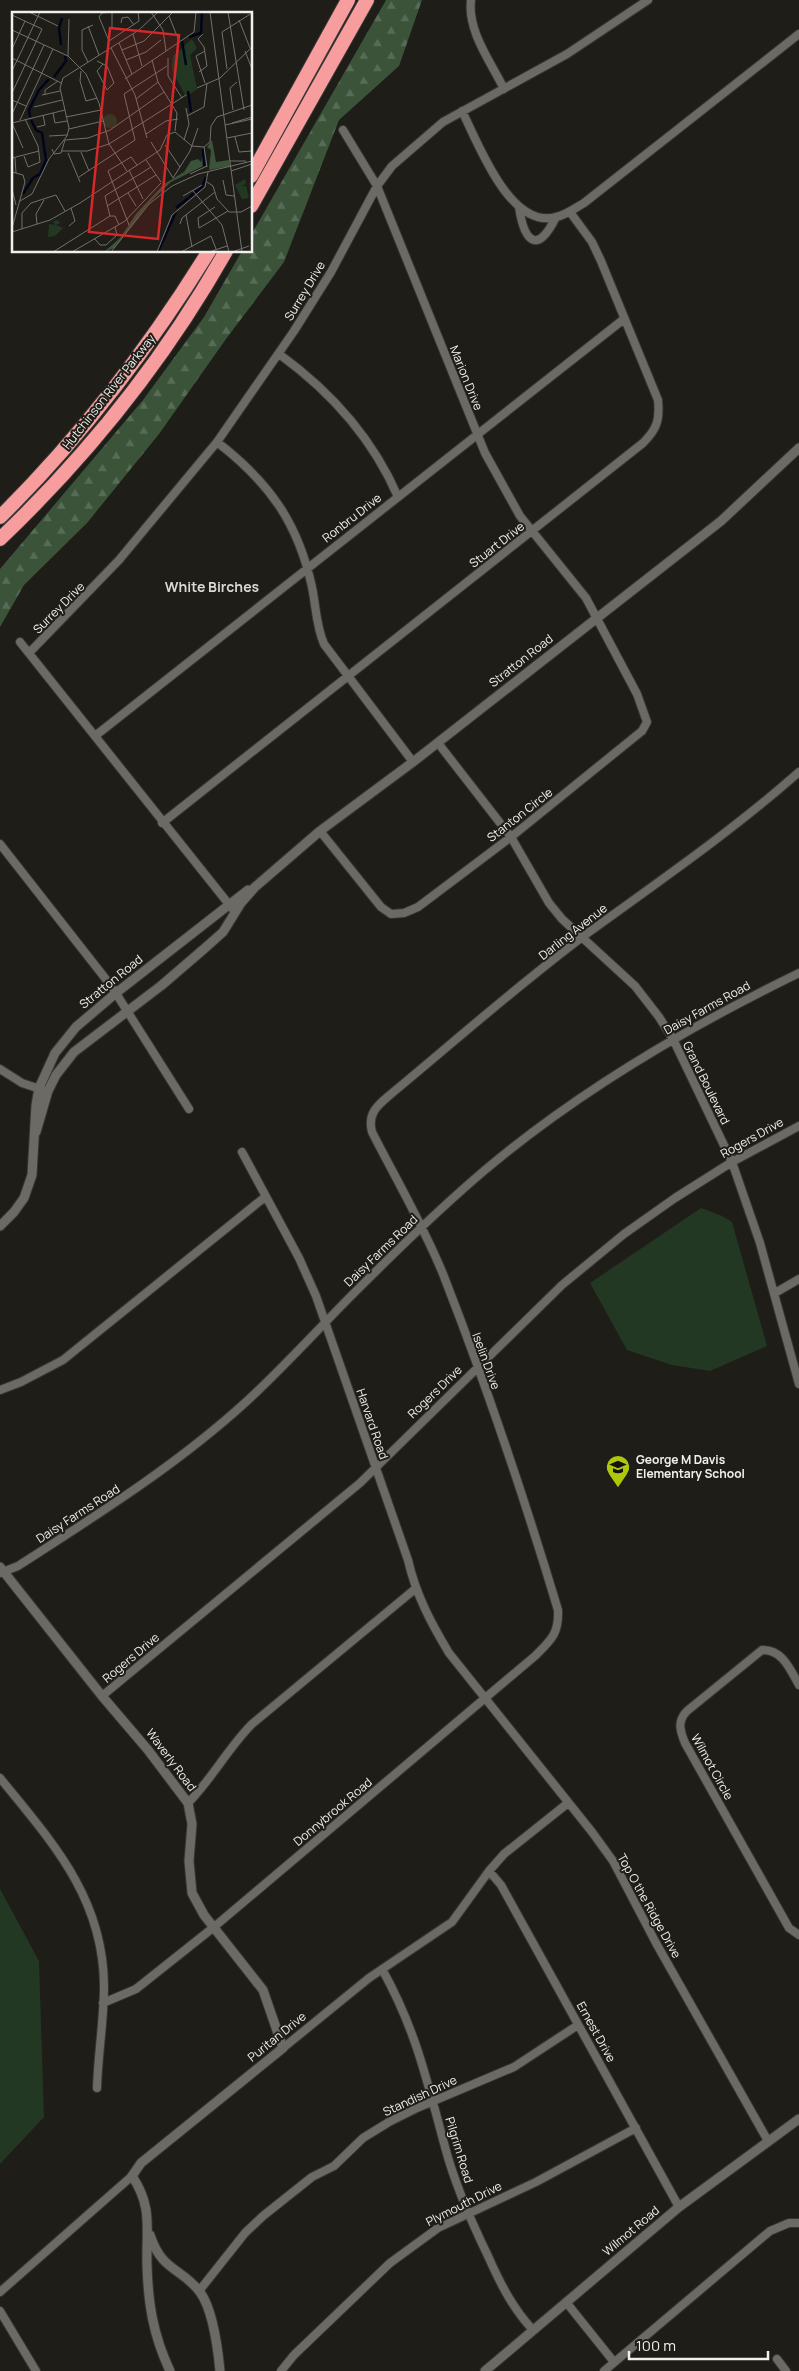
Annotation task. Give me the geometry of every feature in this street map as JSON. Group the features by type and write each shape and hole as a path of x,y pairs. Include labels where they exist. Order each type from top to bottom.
{"highway":[{"path":"252,174 348,0"},
{"path":"252,204 367,0"},
{"name":"Hutchinson River Parkway","path":"0,517 48,467 114,389 171,312 208,252"},
{"name":"Hutchinson River Parkway","path":"0,539 60,477 125,401 193,306 225,252"}],"street":[{"path":"471,0 471,19 475,31 504,88"},
{"name":"Surrey Drive","path":"29,654 119,560 218,442 279,354 331,272 377,186 392,166 412,147 462,111 567,54 648,0"},
{"path":"462,111 499,184 519,207 543,218 556,217 570,212 799,34"},
{"name":"Marion Drive","path":"342,130 377,186 485,453 520,516 586,598 598,617"},
{"path":"519,207 525,235 535,240 546,235 556,217"},
{"name":"Stuart Drive","path":"162,823 532,531 655,431 658,423 658,400 592,242 570,212"},
{"name":"Ronbru Drive","path":"95,736 624,319"},
{"path":"279,354 326,394 353,422 390,477 398,497"},
{"path":"218,442 261,481 277,501 299,540 307,568 320,636 348,677 413,762"},
{"name":"Stratton Road","path":"0,1226 14,1212 24,1198 32,1175 36,1132 44,1090 55,1052 76,1027 229,903 255,887 320,832 438,743 733,510 799,448"},
{"name":"Stanton Circle","path":"320,832 381,907 391,914 404,913 418,907 511,837 646,727 646,716 638,694 598,617"},
{"path":"20,642 162,823 235,912"},
{"name":"Grand Boulevard","path":"438,743 511,837 549,904 562,919 635,986 673,1039 732,1162 775,1293 799,1384"},
{"name":"Darling Avenue","path":"370,1119 373,1111 391,1094 583,937 718,840 799,772"},
{"path":"0,844 116,993 189,1109"},
{"name":"Stratton Road","path":"44,1090 74,1052 128,1011 217,937 255,887"},
{"name":"Daisy Farms Road","path":"1,1570 18,1566 104,1511 178,1458 245,1403 421,1227 487,1169 604,1081 717,1014 799,973"},
{"path":"0,1069 22,1083 44,1090"},
{"name":"Iselin Drive","path":"370,1119 372,1132 421,1227 442,1273 520,1488 558,1610 558,1620"},
{"name":"Rogers Drive","path":"102,1696 360,1483 562,1285 624,1234 732,1162 799,1126"},
{"name":"Harvard Road","path":"242,1152 299,1258 325,1324 408,1560 415,1589 431,1624 449,1653 486,1699"},
{"path":"0,1390 21,1382 63,1360 266,1197"},
{"path":"775,1293 799,1279"},
{"name":"Waverly Road","path":"1,1570 148,1750 188,1803 192,1824 190,1884 197,1904 263,1990 283,2048"},
{"path":"188,1803 201,1790 236,1740 252,1724 415,1589"},
{"name":"Donnybrook Road","path":"103,2003 136,1989 214,1927 486,1699 550,1641 558,1628 558,1620"},
{"name":"Wilmot Circle","path":"799,1685 788,1664 776,1652 762,1650 687,1711 682,1716 680,1728 685,1743 789,1928 799,1935"},
{"name":"Top O the Ridge Drive","path":"486,1699 592,1832 613,1862 656,1943 768,2141"},
{"path":"0,1778 67,1864 82,1889 97,1937 104,1984 97,2088"},
{"name":"Puritan Drive","path":"0,2292 132,2176 141,2163 382,1969 452,1922 489,1871 504,1854 568,1803"},
{"name":"Ernest Drive","path":"489,1871 501,1885 679,2207"},
{"name":"Pilgrim Road","path":"382,1969 410,2026 446,2149 468,2213 498,2279 520,2316 533,2330"},
{"name":"Standish Drive","path":"199,2291 245,2234 263,2216 312,2177 334,2166 363,2138 389,2122 514,2067 578,2025"},
{"name":"Wilmot Road","path":"486,2371 679,2207 799,2119"},
{"name":"Plymouth Drive","path":"280,2371 390,2263 438,2228 536,2182 636,2128"},
{"path":"132,2176 143,2196 149,2233 147,2262 154,2333 170,2371"},
{"path":"604,2371 770,2231 789,2223 799,2223"},
{"path":"149,2233 156,2250 165,2264 199,2291 204,2298 215,2335 220,2371"},
{"path":"566,2302 614,2362"},
{"path":"0,2311 36,2371"},
{"path":"777,2359 786,2371"}],"green space":[{"path":"386,0 422,0 399,66 339,120 284,262 226,339 159,434 87,523 24,585 0,627 0,569 143,400 204,317 241,252 252,252 252,233"},
{"path":"701,1208 732,1222 767,1346 710,1371 672,1365 627,1350 590,1283"},
{"path":"0,1889 39,1961 44,2117 0,2164"}],"place":[{"name":"George M Davis Elementary School","path":"618,1488"}],"district":[{"name":"White Birches","path":"212,587"}]}
